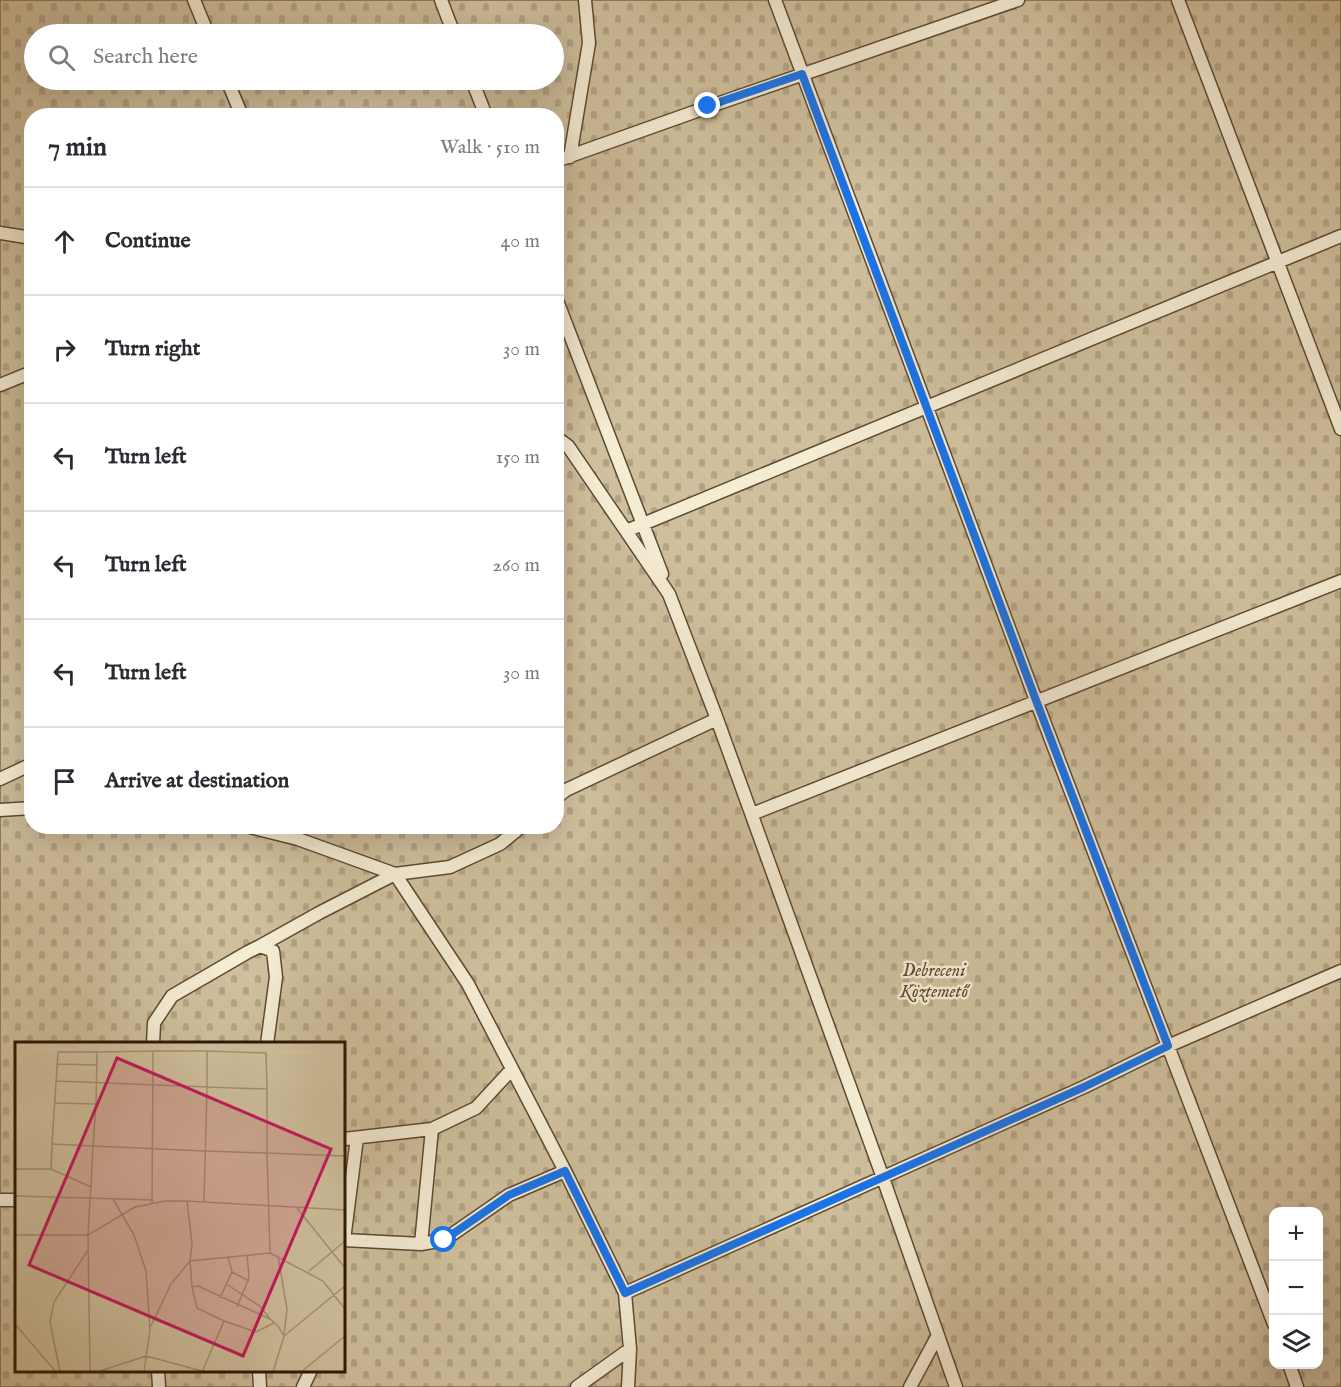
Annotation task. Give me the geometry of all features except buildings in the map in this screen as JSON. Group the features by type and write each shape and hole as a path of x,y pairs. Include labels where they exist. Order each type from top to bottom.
{"lane":[{"path":"194,0 204,24"},
{"path":"441,0 450,24"},
{"path":"570,157 589,44 585,0"},
{"path":"775,0 1037,703 1271,1315"},
{"path":"564,159 1018,0"},
{"path":"1178,0 1341,429"},
{"path":"231,90 239,108"},
{"path":"476,90 483,108"},
{"path":"0,233 24,237"},
{"path":"626,531 1341,236"},
{"path":"564,321 717,719 957,1387"},
{"path":"0,385 24,375"},
{"path":"564,443 669,594"},
{"path":"752,814 1341,581"},
{"path":"564,792 717,719"},
{"path":"0,779 24,768"},
{"path":"0,810 24,808"},
{"path":"278,834 395,874 468,984 625,1293 630,1349 628,1387"},
{"path":"153,1042 154,1023 172,996 319,913 395,874 450,867 500,844 512,834"},
{"path":"261,946 273,951 276,977 267,1042"},
{"path":"625,1293 1084,1087 1168,1046 1341,971"},
{"path":"345,1139 432,1129 476,1108 512,1069"},
{"path":"421,1244 432,1129"},
{"path":"345,1232 357,1138"},
{"path":"345,1240 421,1244 444,1240 509,1195 565,1171"},
{"path":"910,1387 938,1335"},
{"path":"577,1387 630,1349"},
{"path":"1290,1369 1297,1387"},
{"path":"158,1372 159,1387"},
{"path":"259,1372 260,1387"},
{"path":"303,1387 310,1372"}],"green space":[{"name":"Debreceni Köztemető","path":"0,0 1341,0 1341,1387 0,1387"}],"route":[{"path":"444,1240 509,1195 565,1171 625,1293 1084,1087 1168,1046 802,74 708,106"}]}
